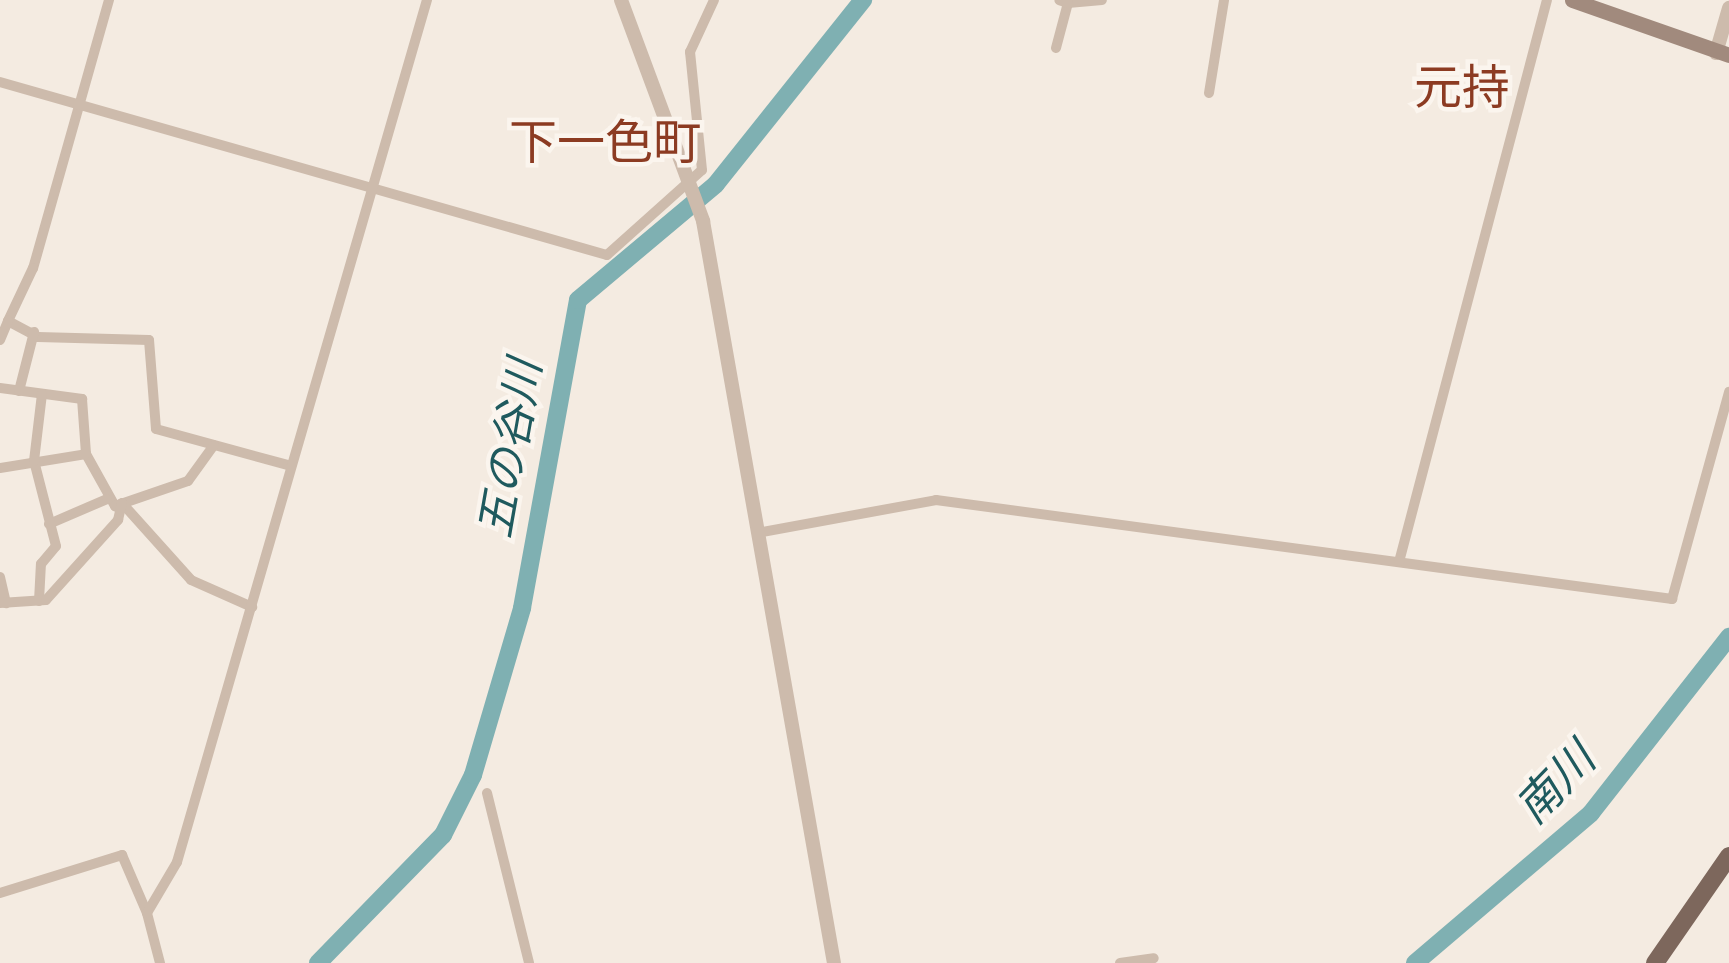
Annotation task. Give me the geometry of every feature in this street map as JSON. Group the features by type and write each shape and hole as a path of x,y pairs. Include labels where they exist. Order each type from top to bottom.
{"main road":[{"path":"1572,0 1722,54"},
{"path":"1655,963 1729,856"}],"street":[{"path":"0,340 16,289 33,268 109,0"},
{"path":"147,913 177,862 427,0"},
{"path":"621,0 704,220 834,963"},
{"path":"0,82 607,255 691,186 702,170 690,52 714,0"},
{"path":"1056,48 1063,1 1102,0"},
{"path":"1209,93 1224,0"},
{"path":"1399,562 1547,0"},
{"path":"1722,54 1729,8"},
{"path":"0,288 16,289"},
{"path":"8,321 34,332 149,340 150,421 291,466"},
{"path":"19,391 34,332"},
{"path":"0,388 82,399 86,454 107,500"},
{"path":"762,532 936,500 1672,599 1729,392"},
{"path":"39,601 41,564 56,546 34,461 42,394"},
{"path":"49,524 107,500 122,503 188,481 214,445"},
{"path":"0,468 86,454"},
{"path":"122,503 191,580 252,607"},
{"path":"0,577 3,603 39,601 118,520 122,503"},
{"path":"487,794 529,963"},
{"path":"0,893 122,855 147,913 160,963"},
{"path":"1120,963 1154,958"}],"waterway":[{"name":"五の谷川","path":"318,963 443,835 473,775 522,608 578,300 716,184 863,0"},
{"name":"南川","path":"1415,963 1591,813 1729,637"}],"district":[{"name":"元持","path":"1462,89"},
{"name":"下一色町","path":"605,144"}]}
